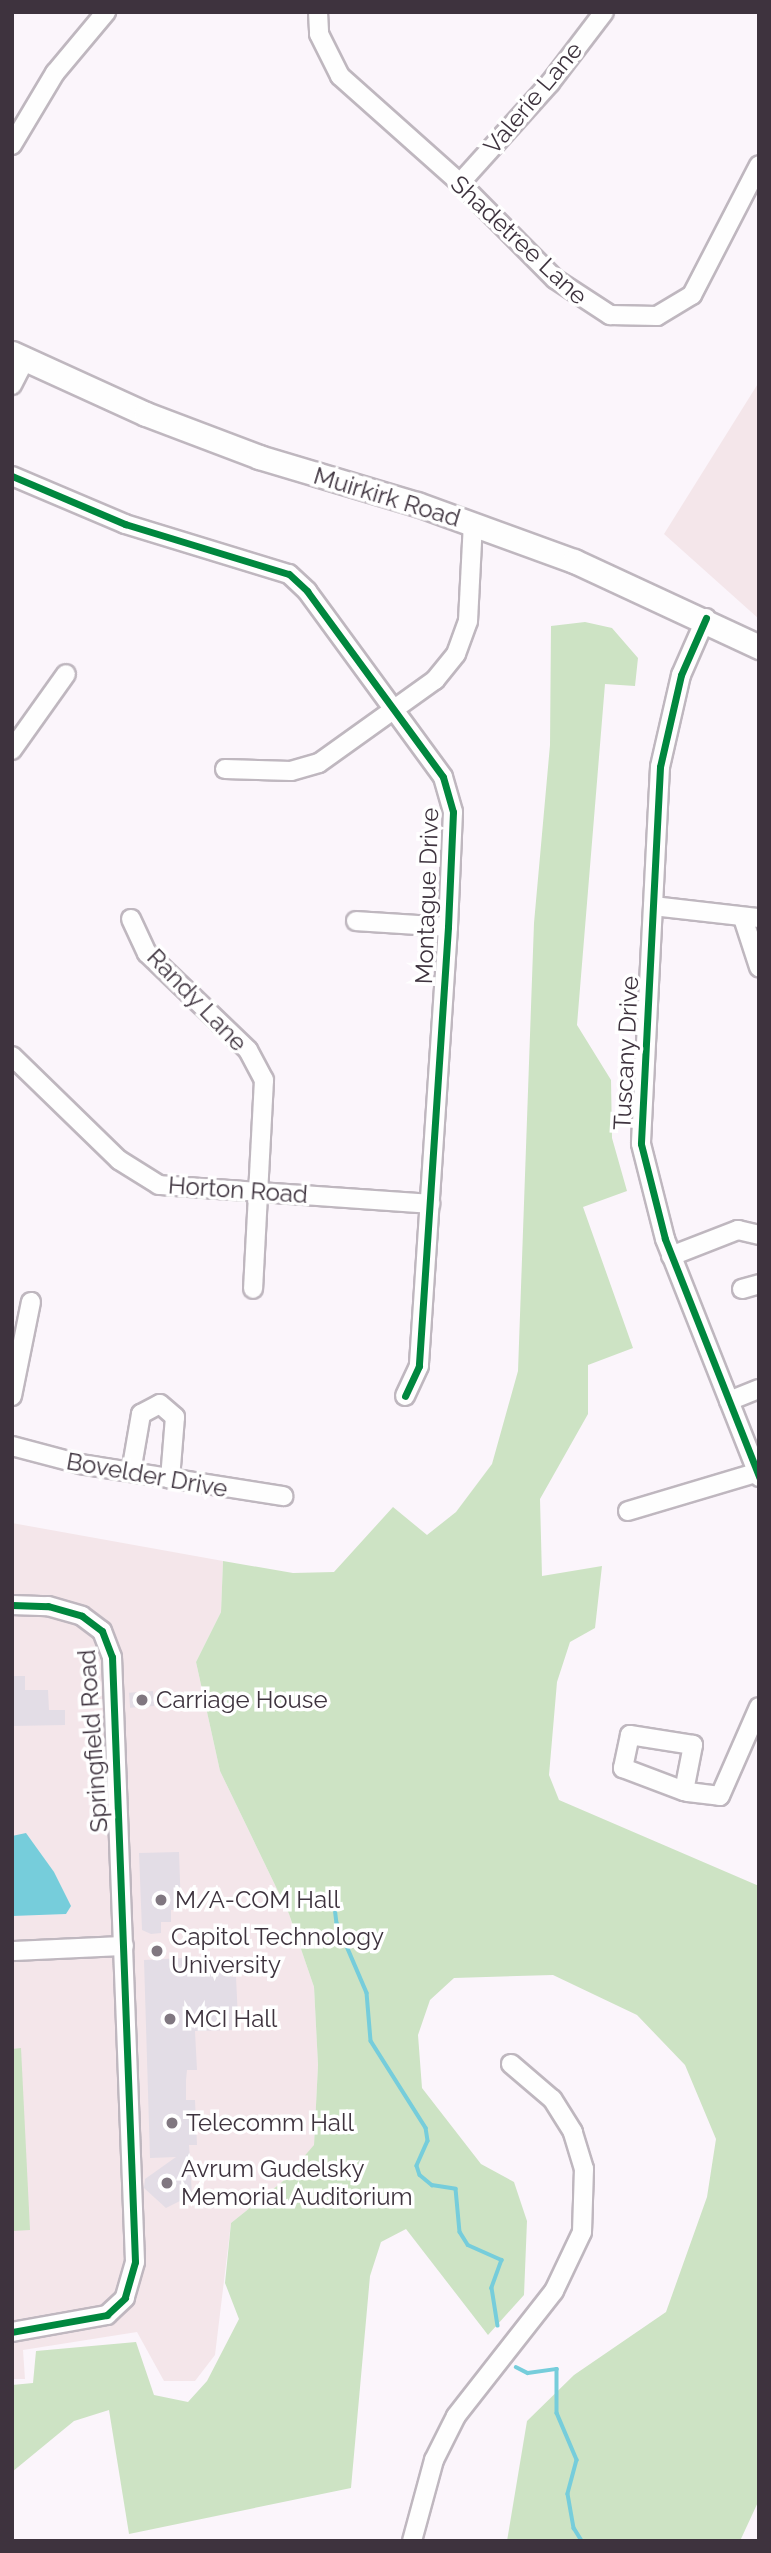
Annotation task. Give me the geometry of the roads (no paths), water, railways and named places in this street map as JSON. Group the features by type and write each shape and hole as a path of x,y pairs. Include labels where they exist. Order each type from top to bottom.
{"main road":[{"name":"Muirkirk Road","path":"18,356 259,457 473,523 706,618 759,647"}],"street":[{"path":"12,145 55,73 106,12"},
{"name":"Shadetree Lane","path":"318,12 319,34 340,76 460,183 555,279 592,308 634,318 657,316 692,295 759,165"},
{"name":"Valerie Lane","path":"460,183 550,83 604,12"},
{"path":"12,385 18,356"},
{"name":"Montague Drive","path":"12,476 125,524 289,574 393,707 450,794 448,926 419,1366 405,1396"},
{"path":"225,769 273,772 306,768 342,750 393,707 435,680 463,640 473,523"},
{"name":"Tuscany Drive","path":"706,618 666,722 640,1144 651,1199 671,1256 758,1474"},
{"path":"12,750 66,674"},
{"path":"653,906 751,918 759,967"},
{"name":"Randy Lane","path":"131,919 147,953 258,1066 265,1097 253,1289"},
{"path":"356,921 448,926"},
{"name":"Horton Road","path":"12,1056 143,1179 261,1193 430,1204"},
{"path":"671,1256 738,1230 759,1235"},
{"path":"12,1396 31,1302"},
{"path":"729,1401 759,1389"},
{"path":"131,1472 141,1414 160,1404 175,1417 170,1479"},
{"name":"Bovelder Drive","path":"12,1446 131,1472 283,1496"},
{"path":"628,1511 758,1474"},
{"name":"Springfield Road","path":"12,1605 65,1609 93,1622 108,1639 124,1946 135,2262 130,2287 117,2307 96,2320 12,2332"},
{"path":"684,1791 693,1745 688,1741 630,1735 623,1768 684,1791 720,1796 752,1741 759,1707"},
{"path":"12,1951 124,1946"},
{"path":"412,2541 434,2460 456,2416 555,2291 582,2232 584,2169 573,2132 547,2093 511,2064"}],"water":[{"path":"26,1833 54,1872 71,1906 66,1914 12,1916 12,1836"}],"waterway":[{"path":"333,1891 337,1923 367,1993 371,2041 426,2128 428,2141 417,2166 420,2175 432,2185 456,2189 460,2232 468,2245 502,2260 492,2288 498,2326"},
{"path":"516,2367 528,2373 557,2369 557,2413 577,2460 568,2494 574,2528 582,2541"}],"place":[{"name":"Carriage House","path":"142,1700"},
{"name":"M/A-COM Hall","path":"161,1900"},
{"name":"Capitol Technology University","path":"157,1951"},
{"name":"MCI Hall","path":"170,2019"},
{"name":"Telecomm Hall","path":"172,2123"},
{"name":"Avrum Gudelsky Memorial Auditorium","path":"167,2183"}]}
